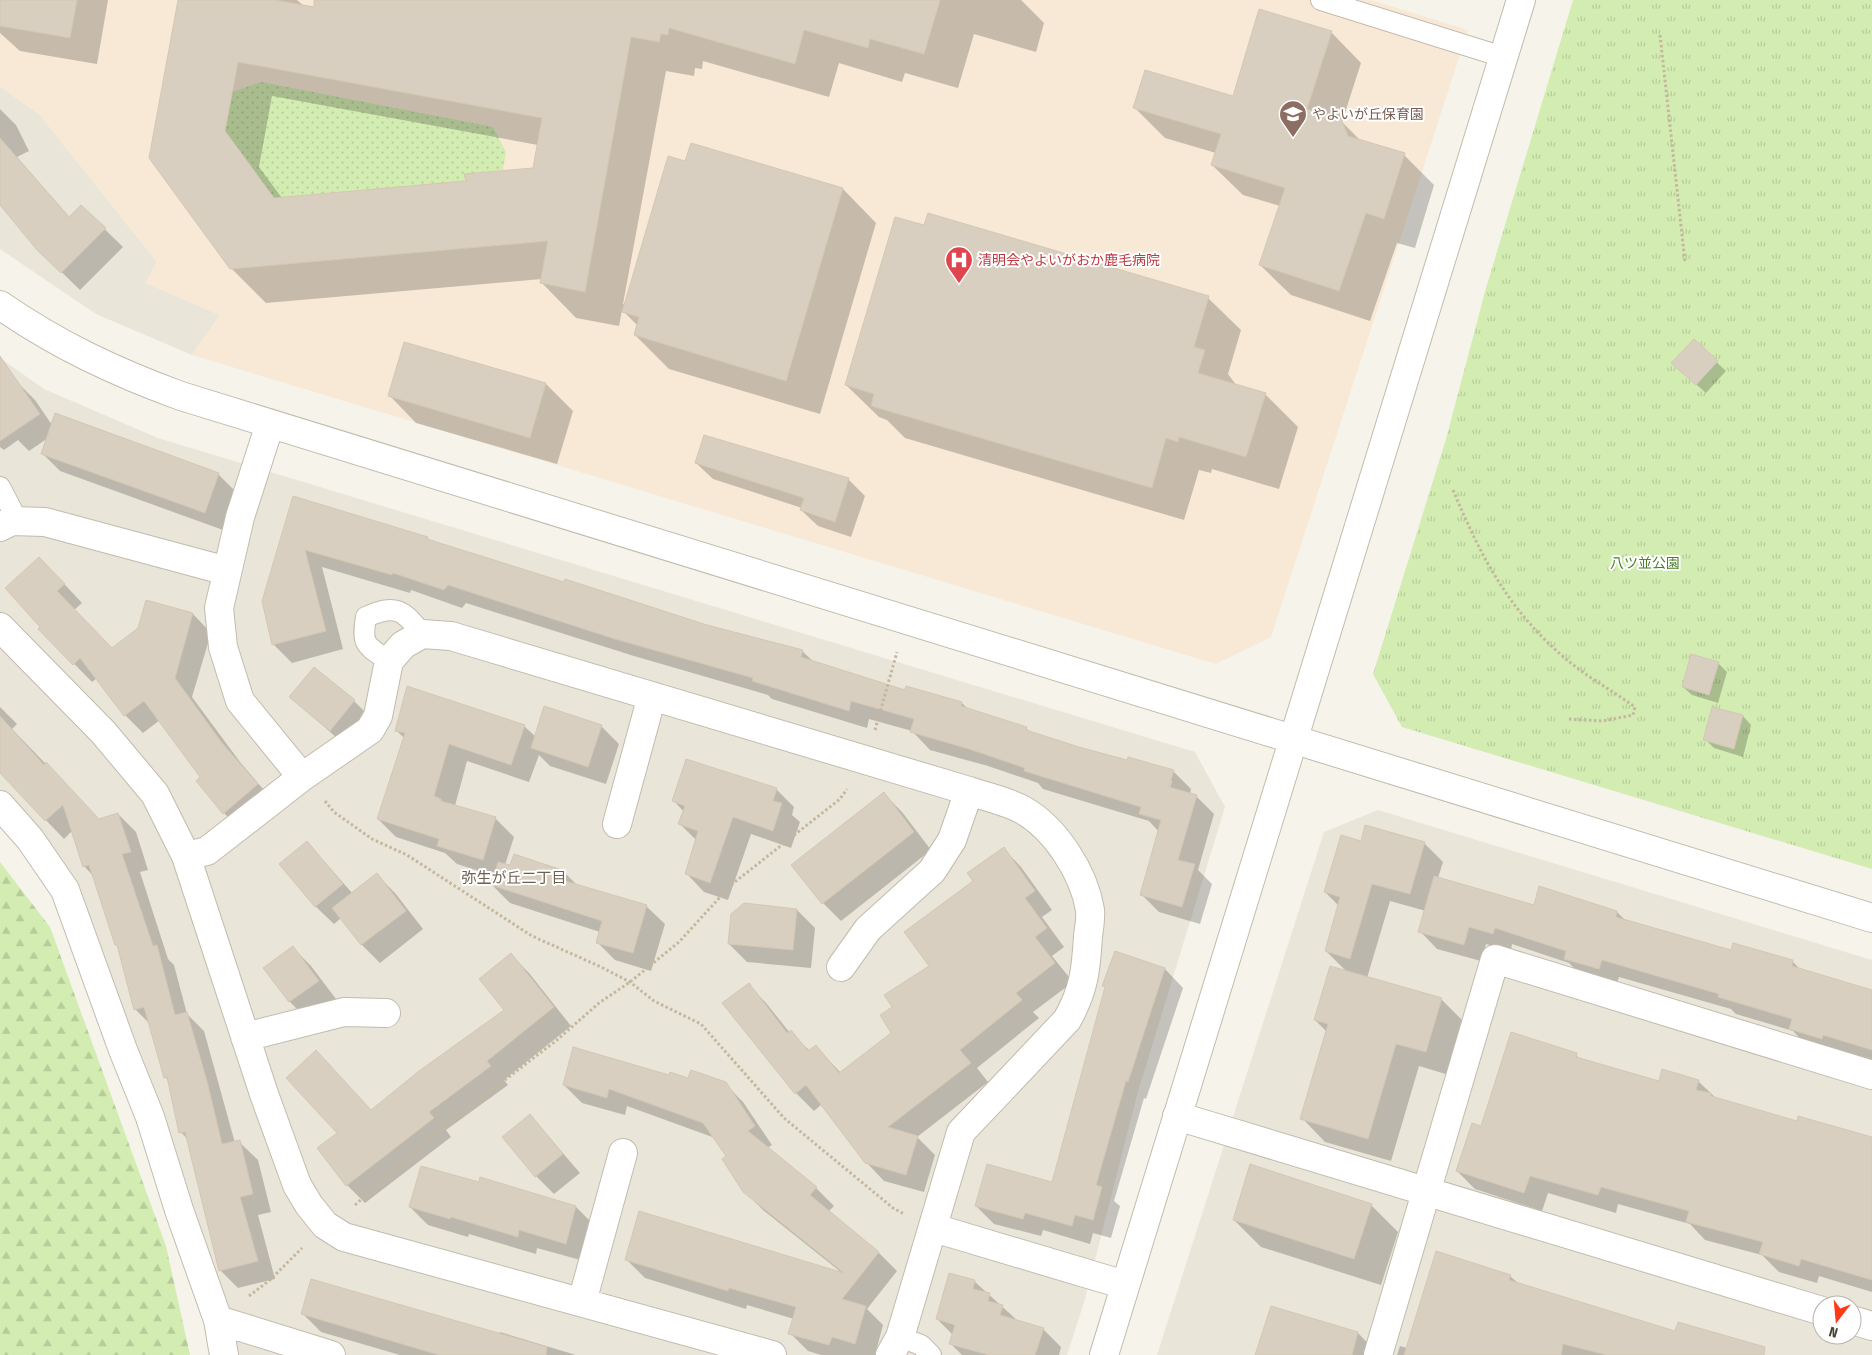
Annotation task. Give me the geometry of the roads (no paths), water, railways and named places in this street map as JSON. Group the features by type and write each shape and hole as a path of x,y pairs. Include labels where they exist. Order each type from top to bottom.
{"street":[{"path":"1104,1355 1521,0"},
{"path":"0,305 37,330 118,373 181,396 1872,918"},
{"path":"270,424 240,517 219,608 223,646 240,701 302,777"},
{"path":"6,524 45,522 227,572"},
{"path":"0,627 104,732 155,794 186,856 245,1037 297,1185 309,1206 325,1225 344,1237 772,1355"},
{"path":"186,856 207,851 302,777 370,730 378,716 389,661 403,646 422,634 451,636 969,791 1023,810 1048,830 1082,881 1090,911 1087,969 1079,999 1067,1020 961,1132 934,1228 895,1346"},
{"path":"617,824 652,696"},
{"path":"841,967 868,929 932,871 952,840 969,791"},
{"path":"0,805 30,839 66,890 123,1050 150,1117 179,1210 218,1320 224,1355"},
{"path":"1378,1355 1428,1192 1495,959 1872,1075"},
{"path":"245,1037 344,1012 386,1014"},
{"path":"1177,1116 1812,1308"},
{"path":"582,1302 623,1154"},
{"path":"934,1228 1125,1285"},
{"path":"218,1320 331,1355"}],"lane":[{"path":"1321,0 1503,57"},
{"path":"0,487 12,510 6,524"},
{"path":"389,661 368,647 362,636 366,617 385,609 408,615 422,634"},
{"path":"895,1346 921,1345 931,1355"}],"place":[{"name":"やよいが丘保育園","path":"1293,138"},
{"name":"清明会やよいがおか鹿毛病院","path":"959,284"}],"district":[{"name":"弥生が丘二丁目","path":"514,878"}],"park label":[{"name":"八ツ並公園","path":"1645,563"}]}
